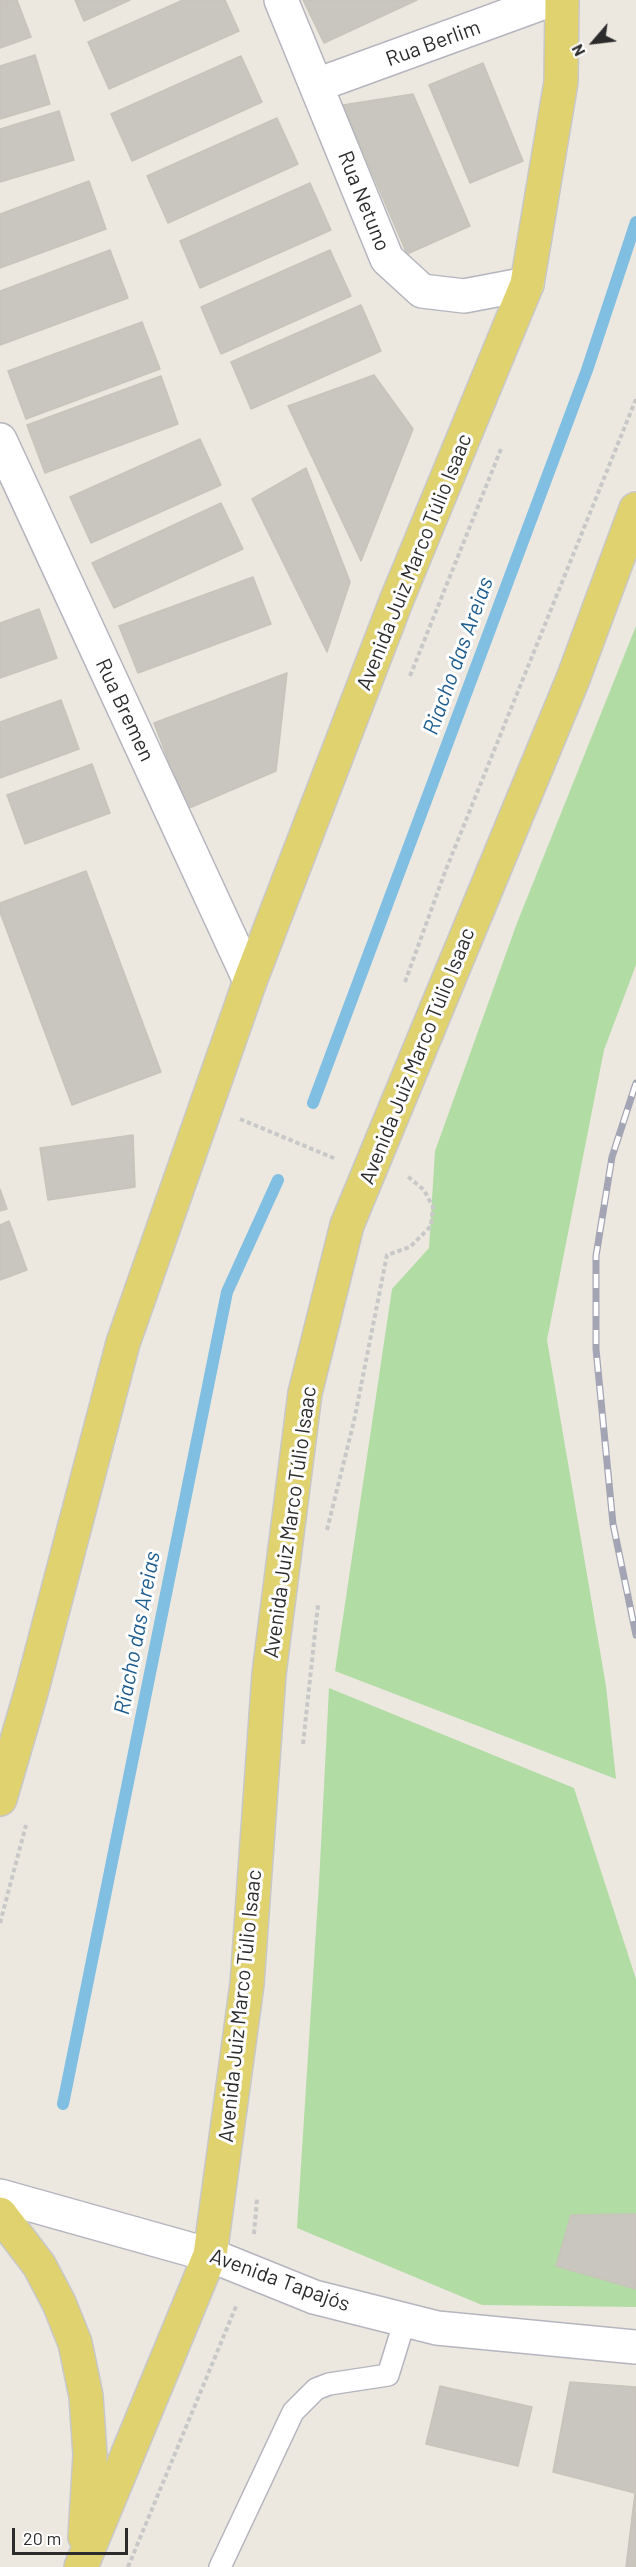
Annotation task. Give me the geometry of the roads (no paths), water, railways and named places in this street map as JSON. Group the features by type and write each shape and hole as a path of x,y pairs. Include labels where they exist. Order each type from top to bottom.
{"main road":[{"name":"Avenida Juiz Marco Túlio Isaac","path":"0,1799 32,1689 123,1343 250,981 397,599 527,284 561,82 562,0"},
{"name":"Avenida Juiz Marco Túlio Isaac","path":"82,2565 210,2255 247,1984 269,1674 305,1393 347,1225 573,679 636,509"},
{"path":"0,2214 39,2265 59,2303 75,2343 86,2396 90,2455 82,2565"}],"street":[{"name":"Rua Netuno","path":"281,0 387,259 422,291 464,296 527,284"},
{"name":"Rua Berlim","path":"317,86 549,0"},
{"name":"Rua Bremen","path":"0,440 250,981"},
{"name":"Avenida Tapajós","path":"0,2196 210,2255 314,2297 436,2328 636,2347"}],"lane":[{"path":"220,2567 293,2412 316,2389 329,2384 388,2375 405,2320"}],"waterway":[{"name":"Riacho das Areias","path":"313,1103 587,370 636,222"},
{"name":"Riacho das Areias","path":"63,2104 227,1292 278,1180"}],"railway":[{"path":"636,1083 612,1157 596,1256 596,1349 613,1524 636,1635"}]}
